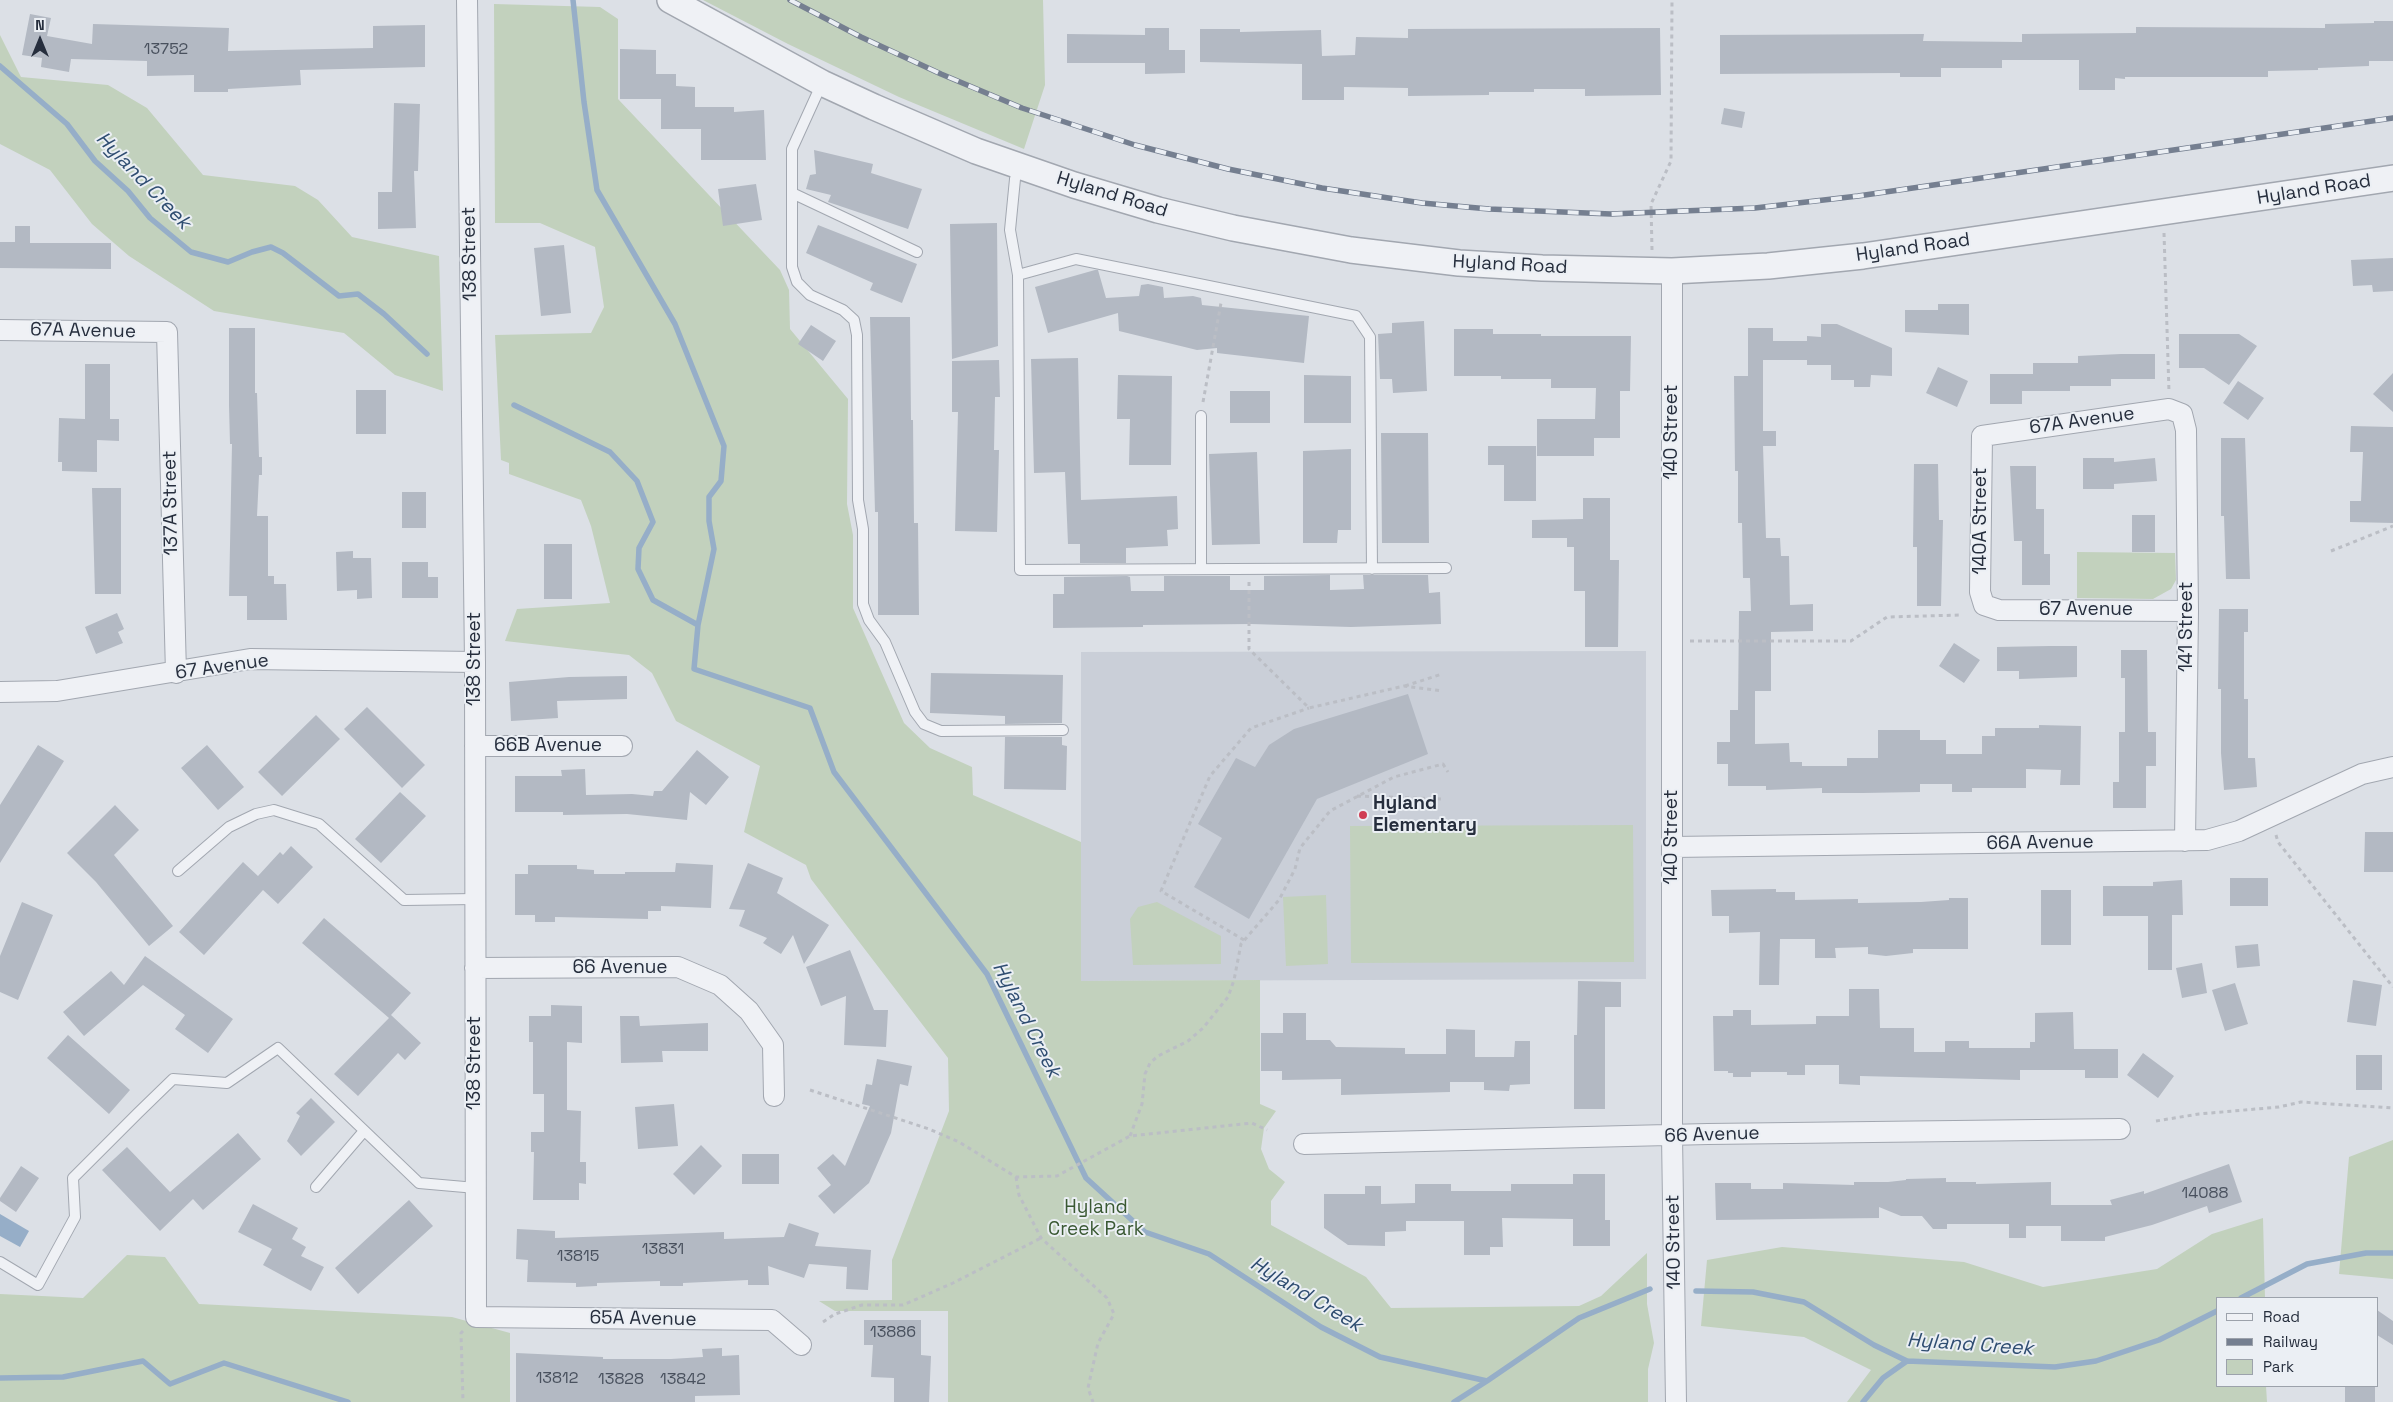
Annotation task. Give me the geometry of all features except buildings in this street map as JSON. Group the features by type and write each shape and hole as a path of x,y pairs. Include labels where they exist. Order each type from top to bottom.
{"street":[{"name":"138 Street","path":"467,0 475,662 476,1188 471,1323"},
{"name":"Hyland Road","path":"670,0 822,82 926,130 1019,166 1158,210 1233,228 1351,250 1487,265 1672,271 1768,266 1863,256 2393,178"},
{"name":"140 Street","path":"1672,271 1672,1136 1676,1402"},
{"name":"67A Avenue","path":"0,330 167,332"},
{"name":"137A Street","path":"167,332 176,673"},
{"name":"67A Avenue","path":"1982,436 2169,409 2182,414"},
{"name":"141 Street","path":"2182,414 2186,430 2188,611 2185,841"},
{"name":"140A Street","path":"1982,436 1980,592 1984,605"},
{"name":"67 Avenue","path":"1984,605 1999,610 2188,611"},
{"name":"67 Avenue","path":"0,692 57,691 176,673 250,659 475,662"},
{"name":"66B Avenue","path":"475,746 622,746"},
{"name":"66A Avenue","path":"1672,847 2207,840 2226,836 2362,774 2393,767"},
{"name":"66 Avenue","path":"475,968 678,967 720,985 749,1011 773,1045 774,1096"},
{"name":"66 Avenue","path":"1304,1144 2120,1128"},
{"name":"65A Avenue","path":"471,1323 772,1320 801,1345"}],"lane":[{"path":"822,82 792,149 792,267 797,282 810,295 843,310 854,320 857,334 858,500 863,529 863,604 869,620 885,642 915,712 924,724 941,731 1063,730"},
{"path":"1019,166 1015,179 1010,230 1018,275 1020,570 1446,568"},
{"path":"792,193 917,252"},
{"path":"1018,275 1076,258 1356,316 1370,337 1372,568"},
{"path":"1201,416 1201,570"},
{"path":"178,870 229,827 256,814 274,810 319,824 404,900 475,898"},
{"path":"0,1262 38,1286 74,1217 73,1178 173,1079 227,1083 278,1048 418,1184 476,1188"},
{"path":"316,1187 364,1131"}],"path":[{"path":"1652,257 1651,204 1672,161 1672,0"},
{"path":"2164,232 2169,393"},
{"path":"1201,416 1206,379 1224,288"},
{"path":"2330,551 2393,526"},
{"path":"1249,569 1249,650 1309,708"},
{"path":"1684,640 1851,640 1887,617 1961,615"},
{"path":"1244,940 1160,891 1210,776 1251,728 1309,708 1404,686 1442,674"},
{"path":"1404,686 1442,691"},
{"path":"1130,1136 1142,1104 1145,1074 1150,1063 1158,1056 1188,1041 1203,1028 1228,997 1234,980 1241,944 1279,900 1295,869 1300,848 1330,811 1394,777 1443,764 1448,772"},
{"path":"1357,796 1443,799"},
{"path":"2273,826 2278,842 2393,987"},
{"path":"810,1090 936,1132 959,1142 1016,1177 1057,1176 1130,1136 1252,1123 1267,1130"},
{"path":"2156,1121 2199,1114 2279,1107 2301,1102 2393,1108"},
{"path":"1016,1177 1019,1195 1041,1238 1107,1298 1114,1314 1098,1343 1088,1388 1092,1402"},
{"path":"823,1322 835,1314 862,1304 903,1304 953,1283 1041,1238"},
{"path":"463,1402 461,1333 471,1323"}],"shaded area":[{"name":"Hyland Elementary","path":"1646,651 1646,979 1081,981 1081,652"}],"green space":[{"path":"703,0 1043,0 1045,85 1024,149 899,97 788,44"},
{"name":"Hyland Creek Park","path":"494,4 600,7 618,19 618,99 780,270 789,290 790,329 848,399 847,504 853,535 853,608 904,723 930,748 972,767 973,795 1081,842 1081,981 1260,980 1260,1104 1276,1111 1264,1128 1261,1149 1269,1169 1285,1182 1271,1201 1271,1225 1366,1277 1391,1308 1579,1306 1601,1296 1647,1253 1647,1304 1654,1343 1648,1369 1648,1402 948,1402 948,1311 835,1311 819,1301 892,1300 892,1260 949,1111 948,1058 811,879 806,865 744,832 760,766 676,721 652,673 629,655 505,641 517,609 610,603 591,526 581,500 509,474 509,463 501,460 495,335 591,333 604,307 595,247 540,223 495,223"},
{"path":"0,35 21,77 108,85 147,108 203,175 295,186 318,200 352,237 439,256 443,391 395,375 344,333 214,311 129,256 92,224 50,170 0,144"},
{"path":"2077,552 2175,553 2176,580 2171,589 2153,599 2077,598"},
{"path":"1633,825 1634,962 1351,963 1350,826"},
{"path":"1326,895 1328,964 1286,966 1283,897"},
{"path":"1157,902 1221,936 1221,964 1133,965 1130,919 1138,907"},
{"path":"2393,1140 2393,1279 2339,1274 2349,1157"},
{"path":"2263,1218 2265,1297 2216,1297 2216,1387 2266,1387 2267,1402 1847,1402 1871,1370 1804,1337 1701,1326 1707,1260 1782,1247 1964,1262 2043,1287 2157,1269 2212,1234"},
{"path":"127,1255 165,1257 199,1304 452,1317 510,1333 510,1402 0,1402 0,1294 83,1298"}],"water":[{"path":"0,1214 29,1231 20,1247 0,1236"}],"waterway":[{"path":"573,0 584,102 597,190 675,324 724,446 721,481 709,497 709,521 714,549 698,625"},
{"name":"Hyland Creek","path":"0,66 67,124 95,161 128,191 150,218 191,252 228,262 252,252 271,247 283,253 339,296 358,294 384,314 427,354"},
{"name":"Hyland Creek","path":"514,405 610,452 637,481 653,522 639,548 638,569 653,600 698,625 694,669 810,708 834,772 987,974 1086,1178 1145,1232 1209,1254 1321,1327 1380,1357 1487,1381 1579,1318 1650,1289"},
{"name":"Hyland Creek","path":"2243,1297 2307,1264 2366,1253 2393,1253"},
{"name":"Hyland Creek","path":"1696,1291 1753,1292 1804,1302 1874,1345 1907,1361 2055,1367 2096,1361 2159,1340 2216,1312"},
{"path":"0,1378 63,1377 143,1361 170,1384 224,1363 348,1402"},
{"path":"1863,1402 1883,1378 1907,1361"},
{"path":"1454,1402 1487,1381"}],"railway":[{"path":"790,0 861,37 941,74 1022,108 1135,145 1228,169 1322,188 1422,203 1489,209 1611,214 1755,208 1858,196 2393,118"}],"place":[{"name":"Hyland Elementary","path":"1363,815"}]}
